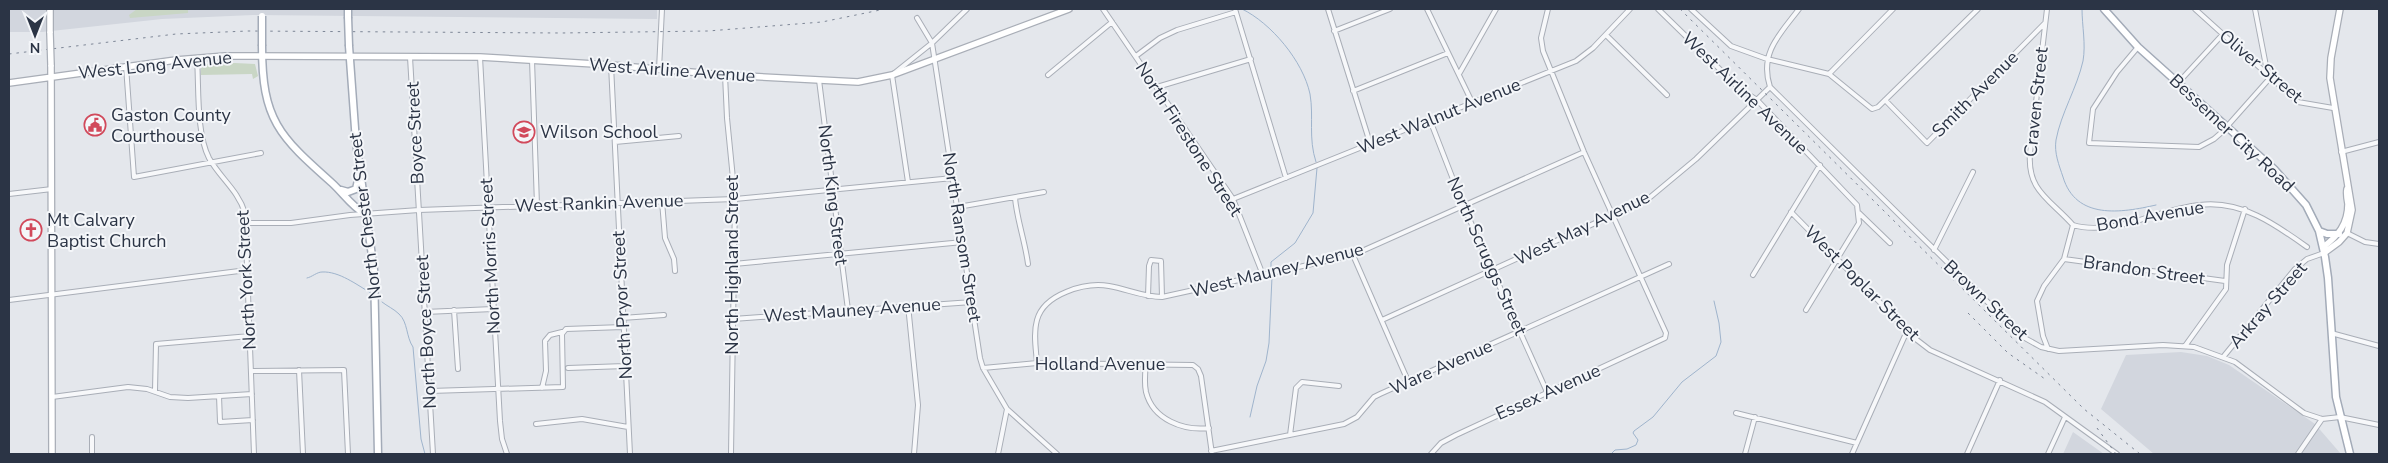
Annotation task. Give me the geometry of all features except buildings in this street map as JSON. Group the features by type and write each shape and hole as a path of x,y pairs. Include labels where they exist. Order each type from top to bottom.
{"main road":[{"path":"50,9 52,454"},
{"name":"North Chester Street","path":"348,9 353,113 360,170 366,198 365,214 373,261 376,296 378,454"},
{"path":"892,75 1069,9"},
{"name":"Bessemer City Road","path":"2104,9 2138,47 2290,184 2306,206 2319,230 2328,278 2336,397 2350,454"},
{"path":"2323,250 2339,234 2346,221 2347,189 2333,108 2330,78 2331,58 2340,9"},
{"path":"262,12 263,87 276,124 293,148 338,189 356,209 365,214"},
{"name":"West Airline Avenue","path":"350,57 480,57 611,65 725,75 858,82 892,75"},
{"name":"West Long Avenue","path":"9,83 197,58 350,57"},
{"path":"338,189 348,192 356,189 360,170"},
{"path":"2323,250 2340,242 2347,233 2352,210 2350,192 2347,189"},
{"path":"2319,230 2327,234 2339,234"}],"street":[{"path":"659,69 662,9"},
{"name":"West Airline Avenue","path":"892,75 932,43 967,9"},
{"name":"North Firestone Street","path":"1103,9 1233,199 1263,275"},
{"path":"1328,9 1370,143"},
{"path":"1334,31 1390,9"},
{"path":"1427,9 1472,102"},
{"path":"1459,74 1496,9"},
{"path":"1548,9 1541,38 1543,51 1584,152 1640,277"},
{"name":"West Walnut Avenue","path":"1233,199 1582,57 1630,9"},
{"name":"West Airline Avenue","path":"1658,9 1729,80 1757,100 1857,205 1859,213 1890,243"},
{"path":"1690,9 1724,41 1740,50 1767,59 1829,74 1872,108 1878,107 1978,9"},
{"path":"1770,87 1767,74 1767,59 1777,36 1799,9"},
{"path":"1829,74 1893,9"},
{"name":"Craven Street","path":"2047,9 2030,153 2030,172 2036,188 2073,225"},
{"name":"Oliver Street","path":"2195,9 2298,102 2333,108"},
{"path":"2138,47 2117,72 2093,109 2089,143 2194,147 2214,139 2270,78 2255,9"},
{"path":"1136,56 1160,38 1177,30 1236,10 1286,178"},
{"name":"North Ransom Street","path":"917,18 932,43 983,368 1007,409 1057,454"},
{"path":"1048,75 1112,22"},
{"name":"Smith Avenue","path":"1885,100 1927,143 2045,23"},
{"path":"2178,83 2223,34"},
{"path":"1606,35 1667,94"},
{"path":"1353,91 1448,53"},
{"name":"Boyce Street","path":"410,57 419,210"},
{"name":"North Morris Street","path":"480,57 492,309 502,439 507,454"},
{"name":"North York Street","path":"197,58 202,139 211,161 237,194 243,206 246,223 254,454"},
{"path":"1157,87 1252,59"},
{"path":"532,60 536,205"},
{"name":"North Pryor Street","path":"611,65 630,454"},
{"path":"126,66 134,177 261,153"},
{"name":"North Highland Street","path":"725,75 727,124 735,199 731,454"},
{"path":"892,75 908,182"},
{"name":"North King Street","path":"819,80 848,310"},
{"name":"West May Avenue","path":"1382,320 1648,199 1665,187 1770,87"},
{"name":"Brown Street","path":"1770,87 2023,337 2048,349 2069,351 2185,346 2224,356 2246,368 2304,414 2322,419 2340,417 2379,425"},
{"name":"North Scruggs Street","path":"1430,120 1462,205 1547,392"},
{"path":"615,142 679,136"},
{"path":"2341,152 2379,142"},
{"name":"West Mauney Avenue","path":"1037,363 1037,320 1043,308 1053,300 1071,291 1097,285 1123,289 1148,296 1162,297 1353,255 1584,152"},
{"path":"1752,275 1820,165"},
{"path":"1934,250 1974,172"},
{"name":"West Rankin Avenue","path":"246,223 291,223 419,210 735,199 953,178"},
{"path":"9,194 52,189"},
{"path":"958,207 1044,192"},
{"path":"1015,198 1018,224 1026,245 1028,264"},
{"path":"662,201 665,238 674,258 675,271"},
{"name":"Bond Avenue","path":"2073,225 2091,228 2114,226 2200,204 2245,210 2259,215 2307,247"},
{"name":"North Boyce Street","path":"419,210 433,454"},
{"path":"2185,346 2226,289 2225,281 2230,252 2245,210"},
{"name":"West Poplar Street","path":"1791,212 1906,331 1930,350 2046,402 2117,454"},
{"path":"1806,310 1859,223 1859,213"},
{"path":"2048,349 2043,336 2038,300 2044,286 2064,259 2073,225"},
{"path":"2347,233 2365,242 2379,244"},
{"path":"734,264 963,242"},
{"name":"Arkray Street","path":"2224,356 2295,269 2323,250"},
{"path":"1353,255 1408,381"},
{"path":"1148,296 1148,266 1151,260 1156,258 1161,261 1162,297"},
{"name":"Brandon Street","path":"2064,259 2225,281"},
{"name":"Ware Avenue","path":"1211,452 1352,421 1374,397 1669,264"},
{"path":"9,300 51,293 248,270"},
{"name":"Essex Avenue","path":"1431,454 1441,442 1665,338 1666,333 1640,277"},
{"name":"West Mauney Avenue","path":"733,319 908,305 972,302"},
{"path":"908,305 918,405 914,454"},
{"path":"425,312 492,309"},
{"path":"454,310 458,369"},
{"path":"622,318 664,315"},
{"path":"542,388 546,371 545,341 550,335 565,331 623,327"},
{"path":"430,391 563,387 562,334 565,331"},
{"path":"1852,454 1906,331"},
{"path":"2331,333 2379,346"},
{"path":"155,391 156,344 250,336"},
{"name":"Holland Avenue","path":"983,368 1037,363 1193,365 1198,369 1203,387 1210,428"},
{"path":"1146,364 1146,394 1154,407 1168,420 1184,428 1210,428 1211,452"},
{"path":"568,368 626,366"},
{"path":"299,370 303,454"},
{"path":"251,371 344,370 348,454"},
{"path":"1967,454 2000,380"},
{"path":"1290,435 1296,388 1302,382 1339,386"},
{"path":"52,397 128,387 188,398 252,394"},
{"path":"219,396 220,422 253,420"},
{"path":"998,454 1007,409"},
{"path":"1736,413 1857,443"},
{"path":"2048,454 2065,417"},
{"path":"1745,454 1755,418"},
{"path":"536,424 582,419 628,427"},
{"path":"2298,454 2322,419"},
{"path":"92,437 92,454"}],"shaded area":[{"path":"9,9 657,9 657,19 253,15 162,19 42,32 9,32"},
{"path":"2181,352 2207,356 2229,365 2315,424 2341,454 2154,454 2101,409 2126,355"},
{"path":"2073,432 2104,454 2063,454"}],"green space":[{"path":"137,9 188,9 188,13 130,18 129,15"},
{"path":"204,64 255,64 258,76 253,79 252,74 201,75 201,68"}],"waterway":[{"path":"1242,9 1264,24 1284,44 1293,56 1306,81 1310,94 1312,144 1316,162"},
{"path":"2082,9 2083,61 2061,120 2056,140 2056,154 2063,177 2069,191 2078,201 2089,207 2115,211 2156,205"},
{"path":"1271,271 1271,262 1295,243 1313,213 1317,168"},
{"path":"307,278 320,272 328,272 348,279 371,293"},
{"path":"1250,417 1257,386 1266,361 1269,343 1272,277"},
{"path":"1611,454 1615,450 1627,449 1636,445 1638,440 1633,433 1634,431 1653,417 1682,382 1716,356 1721,342 1714,301"},
{"path":"382,302 402,317 413,347 421,439 425,454"}],"railway":[{"path":"9,54 176,34 248,31 561,33 708,31 822,22 885,9"},
{"path":"1680,9 2084,409 2140,454"},
{"path":"1968,313 2008,353 2045,379"},
{"path":"2097,428 2116,454"}],"place":[{"name":"Gaston County Courthouse","path":"95,125"},
{"name":"Wilson School","path":"524,132"},
{"name":"Mt Calvary Baptist Church","path":"31,230"}]}
